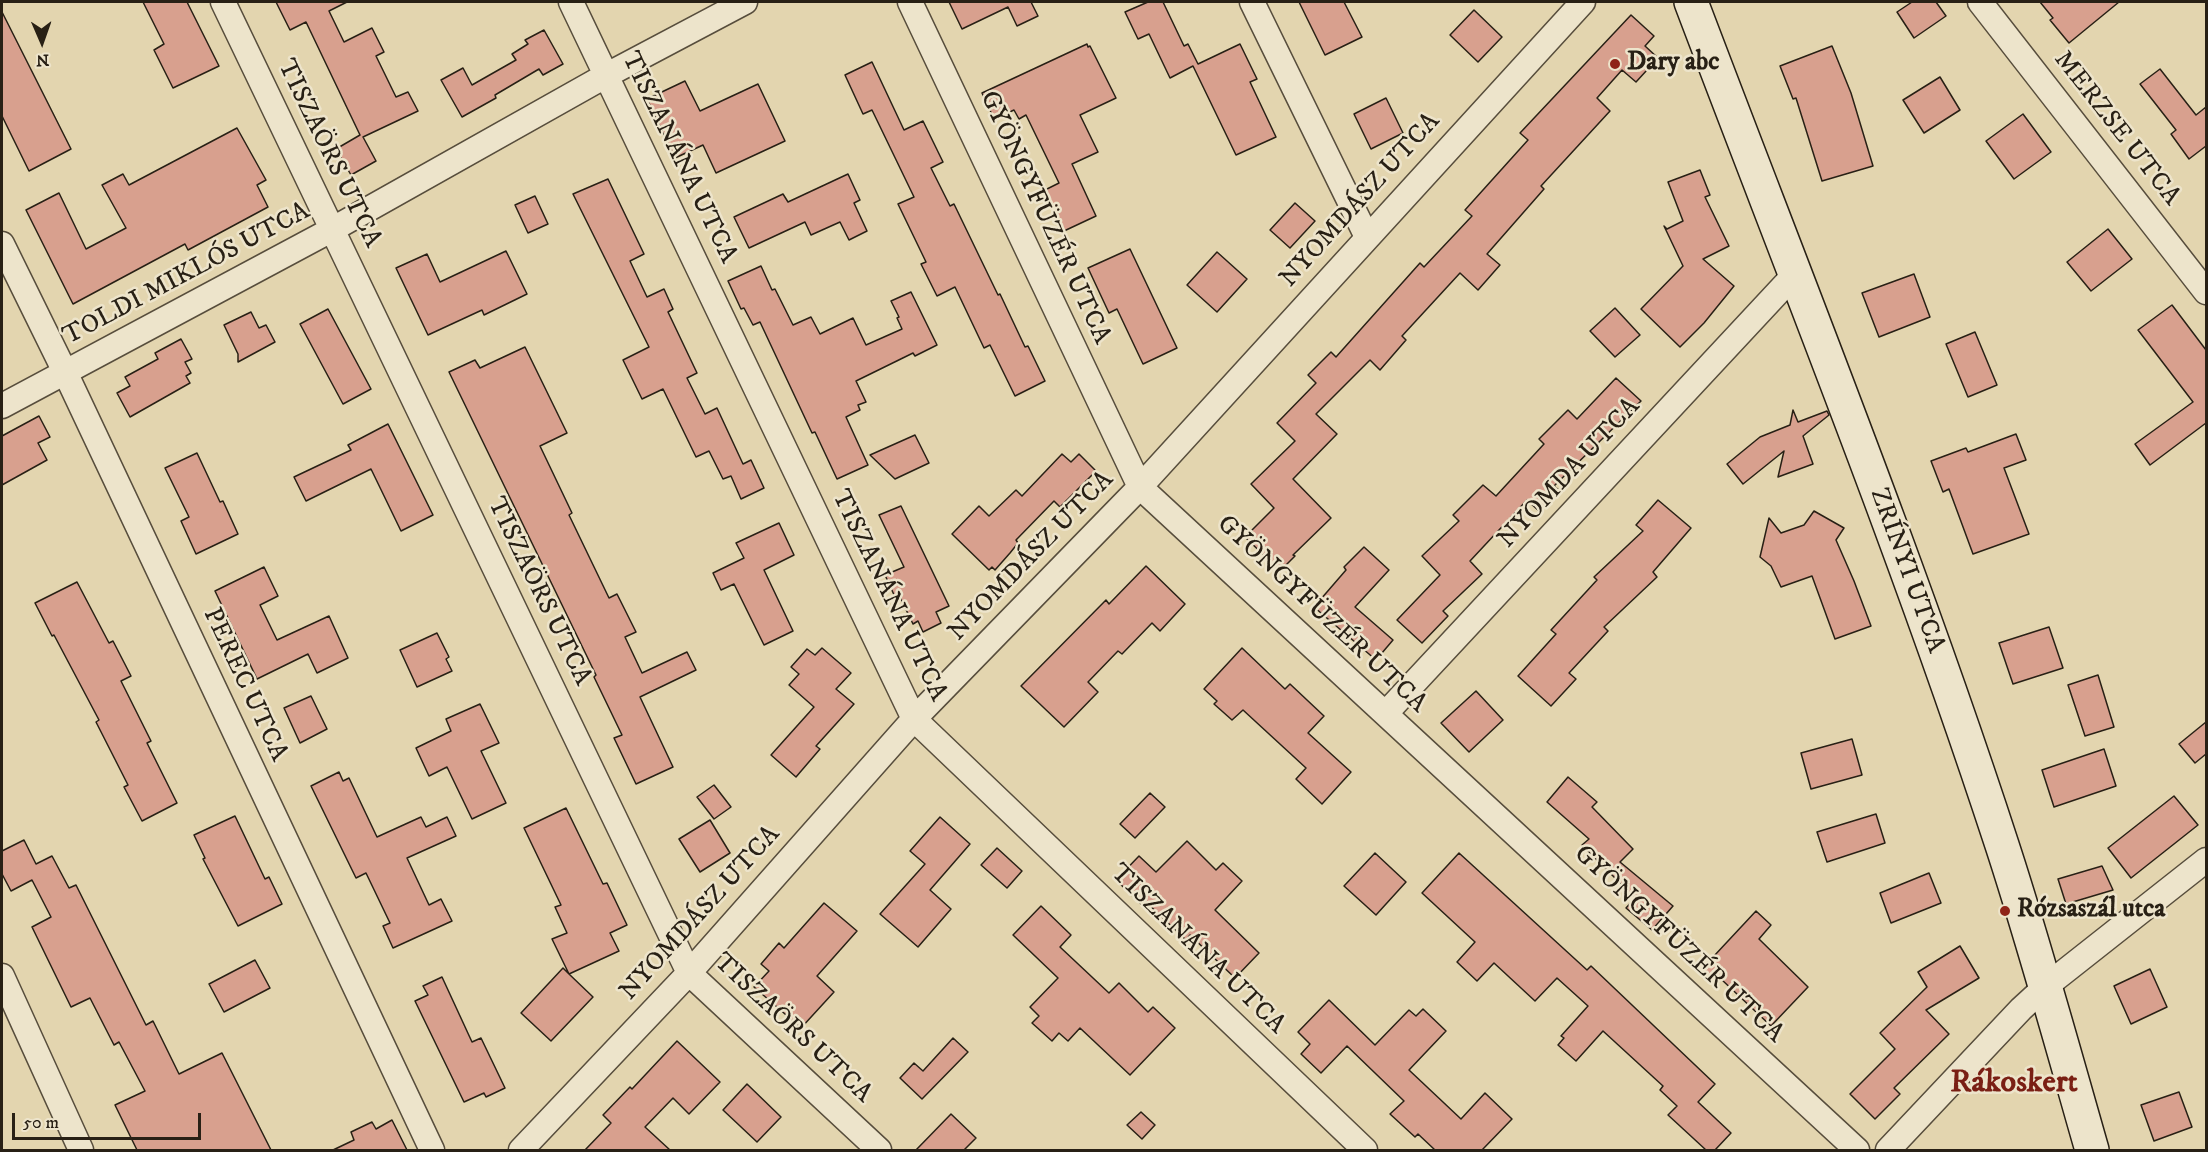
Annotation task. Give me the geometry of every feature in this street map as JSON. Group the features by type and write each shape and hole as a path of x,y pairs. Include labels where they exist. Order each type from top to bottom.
{"main road":[{"name":"ZRÍNYI UTCA","path":"1690,2 1857,435 1954,707 2002,846 2092,1150"}],"street":[{"name":"TISZAÖRS UTCA","path":"223,2 689,973 879,1150"},
{"name":"TISZANÁNA UTCA","path":"571,2 914,719 1365,1150"},
{"name":"TOLDI MIKLÓS UTCA","path":"2,406 333,229 607,75 745,2"},
{"name":"GYÖNGYFÜZÉR UTCA","path":"909,2 1140,487 1857,1150"},
{"path":"1252,2 1367,237"},
{"name":"NYOMDÁSZ UTCA","path":"521,1150 689,973 914,719 1140,487 1582,2"},
{"name":"MERZSE UTCA","path":"1980,2 2206,292"},
{"name":"PEREC UTCA","path":"2,244 65,372 432,1150"},
{"name":"NYOMDA UTCA","path":"1386,713 1795,274"},
{"path":"1888,1150 2021,1009 2045,987 2206,860"},
{"path":"2,976 80,1150"}],"building":[{"path":"143,2 187,2 219,66 173,88 154,50 164,44"},
{"path":"276,2 347,2 329,11 344,42 372,28 384,52 376,56 396,97 408,92 418,111 363,137 376,161 351,175 336,149 360,135 306,22 290,30"},
{"path":"949,2 1031,2 1038,16 1017,26 1008,7 962,29"},
{"path":"1148,2 1163,2 1184,46 1188,44 1198,64 1240,44 1257,79 1250,82 1276,137 1236,155 1193,66 1170,78 1149,34 1138,39 1125,12"},
{"path":"1299,2 1344,2 1362,37 1325,55"},
{"path":"1912,2 1936,2 1946,16 1914,38 1897,12"},
{"path":"2040,2 2119,2 2069,43 2050,20 2053,18"},
{"path":"1474,10 1502,37 1478,62 1450,35"},
{"path":"2,12 71,149 29,171 2,116"},
{"path":"1631,15 1654,36 1645,46 1658,58 1636,82 1622,70 1597,98 1610,111 1541,186 1544,189 1487,254 1500,265 1478,290 1460,273 1402,336 1406,340 1380,370 1370,360 1316,414 1337,434 1293,479 1331,518 1280,571 1245,537 1274,508 1251,484 1295,441 1277,423 1316,383 1308,375 1331,352 1336,357 1420,263 1424,267 1472,216 1465,210 1528,140 1520,133"},
{"path":"544,30 563,64 543,75 539,69 495,95 496,98 462,117 441,80 463,68 472,85 516,60 512,54 528,44 525,40"},
{"path":"1087,44 1116,98 1080,115 1098,152 1072,164 1096,216 1064,231 1045,190 1059,183 1026,115 1019,119 1014,110 994,119 982,93"},
{"path":"1832,46 1851,93 1873,166 1822,181 1796,98 1793,99 1780,66"},
{"path":"872,62 904,130 923,121 943,162 931,168 950,206 954,204 998,295 1000,294 1025,347 1028,346 1045,381 1015,396 990,345 984,348 955,287 937,296 921,264 926,262 898,204 914,197 872,110 863,114 845,75"},
{"path":"2160,69 2196,115 2206,107 2206,146 2189,159 2171,134 2176,130 2140,84"},
{"path":"1940,77 1960,110 1924,133 1903,100"},
{"path":"685,81 700,111 758,84 785,141 716,173 703,145 675,158 647,99"},
{"path":"1386,98 1403,133 1371,149 1354,114"},
{"path":"2023,114 2051,152 2014,179 1986,141"},
{"path":"237,128 266,180 257,185 268,207 188,250 185,244 73,304 26,210 59,193 86,249 126,228 102,185 123,174 129,185"},
{"path":"1700,170 1710,195 1705,197 1729,246 1703,259 1734,286 1704,323 1680,347 1641,309 1683,266 1664,226 1667,229 1683,221 1668,182"},
{"path":"848,174 860,200 854,203 867,231 849,240 840,222 811,235 805,222 749,248 734,217 783,194 788,202"},
{"path":"608,179 644,254 630,261 647,297 664,289 673,309 668,312 697,373 687,378 705,414 717,408 743,464 751,460 764,488 741,499 731,476 723,479 709,451 696,457 663,389 642,399 623,360 649,347 573,194"},
{"path":"535,196 548,224 528,233 515,205"},
{"path":"1295,203 1315,221 1290,248 1270,230"},
{"path":"2108,229 2132,259 2091,291 2067,262"},
{"path":"1130,249 1177,348 1143,364 1117,309 1109,313 1088,268"},
{"path":"506,251 527,294 484,315 482,310 428,335 396,268 427,254 440,282"},
{"path":"1217,252 1247,279 1217,312 1187,285"},
{"path":"761,266 793,325 811,317 820,334 853,318 866,345 902,329 891,301 911,292 937,345 915,356 913,353 856,381 866,402 858,405 860,410 846,417 868,465 837,479 815,432 812,433 760,322 753,325 744,308 741,309 728,281"},
{"path":"1914,274 1930,317 1879,337 1862,293"},
{"path":"2172,305 2206,350 2206,423 2150,465 2135,444 2193,402 2138,330"},
{"path":"1615,308 1640,335 1615,357 1590,331"},
{"path":"328,309 371,389 343,404 300,324"},
{"path":"251,312 259,328 266,325 275,342 238,362 238,354 224,325"},
{"path":"1975,332 1997,385 1968,397 1946,344"},
{"path":"181,339 192,359 185,362 191,373 186,376 190,383 130,417 117,393 130,386 125,377 158,359 155,353"},
{"path":"525,347 567,433 540,446 572,513 569,515 609,598 617,594 636,632 625,637 642,673 687,652 696,670 640,697 673,767 636,784 614,738 622,735 594,677 596,675 449,372 475,360 480,368"},
{"path":"1616,378 1641,401 1554,486 1560,491 1540,512 1527,500 1470,561 1482,574 1443,611 1448,616 1422,643 1397,620 1440,575 1422,556 1459,521 1453,515 1483,485 1496,496 1544,444 1539,439 1568,410 1577,419"},
{"path":"1793,410 1798,422 1827,411 1829,415 1803,436 1813,464 1778,477 1784,451 1743,484 1727,464 1760,437 1790,425"},
{"path":"39,416 50,437 38,443 47,460 2,485 2,436"},
{"path":"388,424 433,515 401,531 371,469 306,501 294,477 351,450 348,445"},
{"path":"2016,434 2026,460 2004,468 2029,534 1973,554 1949,489 1943,492 1931,461 1966,448 1968,452"},
{"path":"915,435 929,463 895,479 870,455"},
{"path":"197,453 238,534 196,554 181,521 189,517 165,468"},
{"path":"1062,454 1071,462 1079,454 1096,471 1060,507 1054,501 1016,540 1018,543 995,570 992,567 989,570 952,534 979,506 989,516 1016,490 1022,496"},
{"path":"1658,500 1691,528 1653,572 1657,577 1604,627 1608,631 1569,673 1576,679 1551,706 1518,676 1556,634 1551,630 1597,580 1594,577 1643,531 1636,525"},
{"path":"901,506 949,606 936,612 941,623 923,632 918,621 913,624 899,595 895,597 885,575 904,567 879,515"},
{"path":"1814,511 1844,528 1836,540 1871,626 1835,639 1812,576 1781,587 1771,566 1760,557 1769,518 1781,533 1804,525"},
{"path":"779,523 794,555 764,570 793,631 764,645 734,584 721,590 713,573 744,558 736,543"},
{"path":"1364,547 1389,570 1355,607 1393,640 1376,660 1314,607 1346,570 1344,567"},
{"path":"1146,566 1185,604 1160,631 1152,623 1122,654 1118,651 1088,682 1098,692 1064,727 1021,686 1106,600 1109,604"},
{"path":"264,567 278,596 260,605 277,640 329,616 348,658 317,673 308,654 257,679 215,591"},
{"path":"77,582 109,643 113,641 131,676 121,681 151,741 147,743 177,803 142,821 124,787 128,785 96,722 99,720 35,603"},
{"path":"2049,627 2063,668 2013,684 1999,643"},
{"path":"437,633 449,657 446,659 452,671 417,687 400,650"},
{"path":"822,648 851,673 836,689 854,704 816,746 820,749 796,777 771,755 814,707 789,685 799,674 791,667 807,649 815,655"},
{"path":"1242,648 1285,689 1290,684 1324,716 1308,733 1351,772 1322,804 1296,779 1306,768 1243,710 1232,720 1214,704 1217,701 1204,689"},
{"path":"2098,675 2114,727 2085,736 2068,685"},
{"path":"1476,691 1503,720 1469,752 1441,723"},
{"path":"311,696 327,729 300,743 284,708"},
{"path":"480,704 499,743 481,751 506,803 472,819 447,767 429,776 416,748 451,731 446,719"},
{"path":"2206,722 2206,754 2195,763 2179,744"},
{"path":"1852,739 1862,775 1811,789 1801,753"},
{"path":"2104,749 2116,786 2054,807 2042,770"},
{"path":"339,772 343,781 349,778 377,837 421,817 426,827 447,817 456,836 407,858 429,905 441,899 452,921 393,948 383,926 390,923 366,873 356,878 311,786"},
{"path":"1568,777 1597,802 1592,807 1633,849 1620,862 1673,906 1652,930 1626,908 1635,898 1582,845 1589,839 1547,802"},
{"path":"714,785 731,807 714,819 697,797"},
{"path":"1150,793 1165,807 1135,838 1120,824"},
{"path":"2174,796 2198,825 2131,878 2108,848"},
{"path":"566,808 603,884 607,883 627,925 610,933 619,951 569,974 552,939 567,933 555,907 561,905 524,828"},
{"path":"1876,814 1885,843 1827,862 1817,832"},
{"path":"235,816 265,879 269,877 282,904 238,926 203,859 205,858 194,835"},
{"path":"940,817 970,844 930,890 951,909 918,947 880,914 925,864 910,851"},
{"path":"710,820 730,853 700,872 679,839"},
{"path":"24,840 36,864 52,856 69,888 76,885 146,1025 153,1021 179,1074 222,1053 271,1150 137,1150 115,1105 145,1091 119,1042 114,1045 90,998 71,1007 32,927 51,917 32,880 11,891 2,874 2,851"},
{"path":"1187,841 1216,870 1223,863 1242,881 1215,910 1259,953 1235,978 1190,935 1186,940 1145,901 1142,905 1116,880 1139,856 1156,872"},
{"path":"997,848 1022,871 1007,888 981,865"},
{"path":"1375,853 1406,882 1376,915 1344,886"},
{"path":"1459,853 1587,970 1591,966 1715,1084 1698,1102 1731,1133 1715,1150 1706,1150 1668,1115 1677,1106 1660,1090 1663,1086 1603,1031 1576,1061 1558,1045 1564,1038 1561,1036 1588,1006 1557,978 1535,1001 1494,963 1477,981 1457,962 1475,942 1422,893"},
{"path":"2102,866 2113,890 2066,904 2058,879"},
{"path":"1929,873 1941,903 1891,923 1880,893"},
{"path":"824,903 857,931 817,976 834,992 801,1028 754,987 769,971 761,964 779,943 784,948"},
{"path":"1041,906 1071,935 1060,947 1109,993 1119,983 1148,1012 1153,1007 1175,1028 1130,1075 1080,1028 1068,1041 1059,1033 1052,1041 1032,1023 1039,1016 1030,1007 1058,978 1013,935"},
{"path":"1756,911 1771,925 1759,939 1808,987 1771,1026 1721,979 1715,986 1700,971"},
{"path":"1960,946 1979,978 1926,1010 1949,1034 1894,1088 1900,1094 1875,1119 1850,1094 1895,1049 1880,1033 1927,987 1918,972"},
{"path":"255,960 270,988 224,1012 209,984"},
{"path":"563,968 593,997 551,1041 521,1013"},
{"path":"2150,969 2167,1007 2131,1024 2114,986"},
{"path":"442,977 472,1042 481,1038 505,1088 486,1097 484,1093 464,1102 415,1001 428,995 423,986"},
{"path":"1329,1000 1375,1045 1409,1010 1416,1016 1423,1009 1446,1031 1409,1070 1461,1119 1485,1093 1512,1119 1482,1150 1435,1150 1418,1134 1415,1137 1390,1114 1404,1101 1347,1046 1321,1073 1301,1054 1310,1044 1298,1032"},
{"path":"953,1038 968,1052 922,1099 900,1078 914,1063 923,1071"},
{"path":"677,1041 720,1082 689,1114 673,1098 645,1127 670,1150 585,1150 611,1123 603,1115 630,1087 632,1089"},
{"path":"747,1084 781,1117 757,1142 723,1110"},
{"path":"2179,1092 2192,1127 2154,1141 2141,1105"},
{"path":"1141,1112 1155,1125 1142,1139 1127,1125"},
{"path":"951,1114 976,1138 964,1150 916,1150"},
{"path":"392,1120 407,1150 333,1150 354,1140 351,1132 372,1122 376,1129"}],"place":[{"name":"Dary abc","path":"1615,64"},
{"name":"Rózsaszál utca","path":"2005,911"}],"district":[{"name":"Rákoskert","path":"2014,1084"}]}
